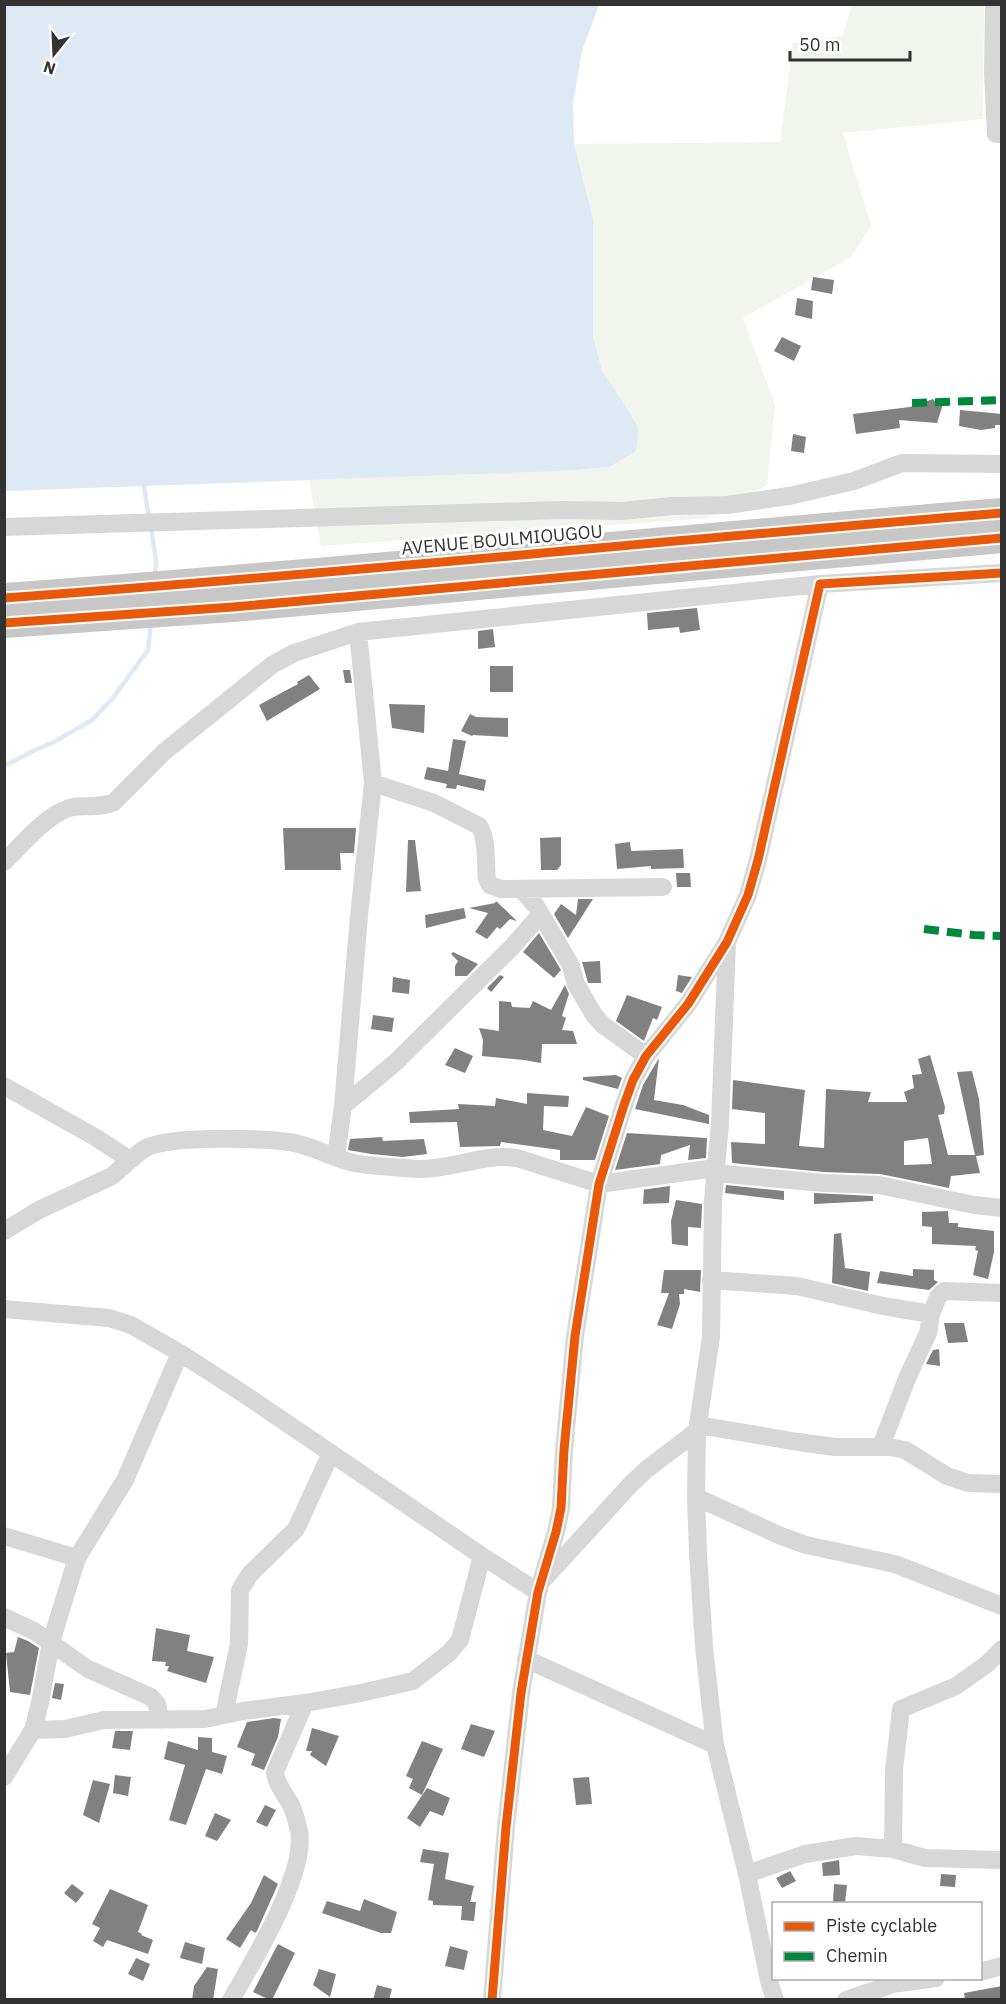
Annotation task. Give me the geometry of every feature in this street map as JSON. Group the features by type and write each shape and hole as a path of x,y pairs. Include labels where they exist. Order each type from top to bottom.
{"highway":[{"name":"AVENUE BOULMIOUGOU","path":"232,594 740,535 1002,513"},
{"name":"AVENUE BOULMIOUGOU","path":"4,623 101,604 1002,538"},
{"name":"AVENUE BOULMIOUGOU","path":"4,598 101,604"}],"street":[{"path":"994,4 993,73 996,134 1002,134"},
{"path":"4,527 561,510 622,511 672,506 727,505 789,496 854,481 902,463 1002,464"},
{"path":"4,862 40,826 60,812 72,807 108,805 114,802 164,752 272,666 294,653 358,632 820,584 1002,573"},
{"path":"492,2000 506,1827 526,1659 540,1587 561,1508 575,1336 599,1184 633,1080 646,1056 688,1004 728,942 748,895 758,861 820,584"},
{"path":"336,1157 343,1106 373,783 358,632"},
{"path":"373,783 434,803 478,826 484,839 487,879 490,885 501,889 663,887"},
{"path":"521,889 541,914 566,957 576,984 594,1015 603,1025 646,1056"},
{"path":"343,1106 396,1062 504,955 541,914"},
{"path":"728,942 720,1124 715,1170 711,1337 697,1428 696,1497 704,1647 715,1745 775,2000"},
{"path":"4,1086 95,1137 130,1161"},
{"path":"4,1232 47,1206 112,1176 149,1147 209,1139 288,1142 318,1149 336,1157 373,1165 422,1169 504,1156 599,1184 715,1170 824,1183 879,1185 988,1208 1002,1208"},
{"path":"711,1280 797,1286 884,1306 932,1314"},
{"path":"881,1446 908,1376 928,1333 938,1297 944,1291 1002,1293"},
{"path":"4,1309 109,1318 131,1325 180,1353 482,1556 540,1587"},
{"path":"4,1777 33,1730 51,1642 77,1558 125,1480 180,1353"},
{"path":"540,1587 631,1484 697,1428 835,1447 881,1446 904,1450 936,1470 968,1483 1002,1484"},
{"path":"224,1716 239,1644 240,1590 250,1574 296,1529 331,1453"},
{"path":"696,1497 806,1545 895,1564 1002,1606"},
{"path":"4,1536 77,1558"},
{"path":"33,1730 65,1729 104,1720 205,1719 371,1691 413,1681 449,1653 460,1640 482,1556"},
{"path":"4,1617 34,1630 88,1669 151,1697 156,1704 160,1720"},
{"path":"893,1849 894,1770 901,1709 956,1686 987,1664 1002,1648"},
{"path":"526,1659 715,1745"},
{"path":"231,2000 266,1935 295,1871 299,1856 300,1833 291,1805 276,1779 275,1772 305,1703"},
{"path":"747,1874 805,1854 856,1846 893,1849 925,1858 1002,1860"},
{"path":"982,1972 1002,1966"},
{"path":"846,2000 893,1984 922,1980"}],"shaded area":[{"path":"4,5 599,5 582,51 573,103 574,144 593,219 593,336 602,371 638,427 636,451 609,467 565,471 5,491"},
{"path":"852,5 984,5 983,119 843,133 871,226 851,257 743,318 775,405 767,485 709,518 321,546 309,480 566,471 609,467 638,427 602,371 593,336 593,219 574,144 780,142 793,43 842,36"}],"building":[{"path":"813,277 834,280 832,294 811,290"},
{"path":"797,298 813,301 812,319 795,315"},
{"path":"782,337 801,346 794,361 774,351"},
{"path":"933,399 937,404 943,404 937,423 899,420 900,428 856,434 853,414 910,407"},
{"path":"960,410 1002,414 1002,425 981,430 959,426"},
{"path":"793,434 806,437 804,453 791,451"},
{"path":"697,608 700,630 680,633 679,627 648,630 647,613"},
{"path":"493,629 495,647 478,649 478,631"},
{"path":"490,666 513,666 513,692 490,692"},
{"path":"343,670 350,670 352,683 345,683"},
{"path":"309,675 320,689 267,721 259,705 298,684 297,682"},
{"path":"389,704 425,705 424,733 392,728"},
{"path":"470,714 476,717 508,718 508,737 472,736 461,731"},
{"path":"453,739 466,741 459,774 486,780 484,791 457,785 456,789 446,788 447,784 424,779 427,767 448,771"},
{"path":"283,828 356,828 354,853 340,853 341,870 285,870"},
{"path":"561,837 561,865 557,870 541,870 540,838"},
{"path":"408,840 415,840 421,891 406,892"},
{"path":"630,842 631,851 683,849 684,868 651,869 651,866 617,869 615,844"},
{"path":"676,873 690,873 691,887 677,887"},
{"path":"578,899 593,899 568,938 554,914 561,904 576,915"},
{"path":"496,901 517,921 510,919 500,929 497,927 487,939 475,932 488,913 469,908"},
{"path":"464,908 466,918 426,928 425,915"},
{"path":"539,933 561,970 554,978 523,952"},
{"path":"453,952 478,964 467,976 455,976 455,966 458,961 451,954"},
{"path":"600,961 601,983 588,983 582,962"},
{"path":"500,975 504,977 491,992 487,988"},
{"path":"678,975 692,977 682,993 676,991"},
{"path":"393,977 410,980 409,994 392,992"},
{"path":"565,985 569,994 562,1016 566,1018 562,1030 573,1031 577,1044 542,1044 541,1063 482,1056 483,1040 479,1028 499,1031 499,1001 511,1002 512,1007 530,1008 533,1001 551,1010"},
{"path":"627,995 662,1007 657,1020 653,1018 644,1041 616,1021"},
{"path":"373,1015 394,1018 392,1032 371,1029"},
{"path":"455,1048 473,1056 465,1073 445,1065"},
{"path":"930,1055 945,1107 944,1114 938,1115 948,1155 975,1155 957,1072 972,1071 979,1099 984,1155 976,1156 980,1173 951,1176 949,1188 880,1174 824,1172 732,1163 731,1142 765,1144 765,1113 732,1109 733,1080 805,1090 799,1146 824,1148 826,1089 871,1092 868,1102 907,1102 904,1092 914,1088 912,1075 922,1074 918,1059","holes":["928,1138 932,1164 904,1165 904,1141"]},
{"path":"659,1058 654,1100 683,1105 709,1115 709,1124 635,1109 643,1085"},
{"path":"616,1075 622,1078 618,1089 583,1080 583,1077"},
{"path":"527,1093 569,1096 568,1107 544,1106 543,1130 572,1136 586,1107 609,1116 595,1160 560,1160 560,1150 501,1142 500,1146 460,1147 457,1122 410,1123 409,1112 459,1109 458,1104 495,1106 496,1098 527,1104"},
{"path":"627,1133 707,1138 706,1158 688,1160 690,1145 661,1155 660,1164 615,1170"},
{"path":"382,1137 383,1141 424,1139 427,1154 403,1157 348,1150 350,1139"},
{"path":"726,1185 784,1191 784,1200 725,1193"},
{"path":"670,1186 669,1203 643,1204 644,1190 641,1190"},
{"path":"814,1193 873,1196 873,1201 814,1204"},
{"path":"676,1200 702,1204 701,1228 688,1227 688,1246 672,1244 671,1221"},
{"path":"948,1211 949,1223 958,1223 958,1227 994,1231 994,1252 988,1279 973,1275 978,1251 975,1250 976,1246 932,1244 932,1227 922,1226 922,1212"},
{"path":"841,1233 845,1268 870,1272 868,1291 832,1283 834,1234"},
{"path":"913,1269 934,1270 934,1280 938,1282 929,1290 877,1283 880,1271 913,1276"},
{"path":"664,1270 701,1270 700,1292 684,1289 684,1294 679,1294 680,1304 672,1329 657,1325 669,1293 661,1293"},
{"path":"944,1323 964,1323 968,1342 948,1343"},
{"path":"939,1349 940,1366 926,1364 933,1350"},
{"path":"156,1628 190,1635 187,1651 214,1657 206,1683 167,1671 169,1666 165,1666 166,1662 152,1661"},
{"path":"18,1637 39,1648 30,1695 10,1692 6,1653 14,1652"},
{"path":"55,1683 64,1684 61,1700 52,1698"},
{"path":"281,1719 278,1737 264,1770 251,1765 255,1754 237,1747 247,1722"},
{"path":"471,1724 495,1731 484,1757 461,1749"},
{"path":"312,1728 339,1736 326,1766 310,1755 312,1751 306,1751"},
{"path":"115,1731 133,1731 130,1750 112,1748"},
{"path":"198,1737 212,1738 212,1752 227,1756 222,1774 206,1769 186,1825 169,1820 185,1765 164,1759 168,1741 198,1750"},
{"path":"422,1741 443,1749 422,1795 409,1788 413,1779 406,1776"},
{"path":"115,1775 131,1777 128,1796 113,1793"},
{"path":"589,1777 592,1804 576,1805 573,1778"},
{"path":"93,1780 110,1784 99,1823 83,1815"},
{"path":"427,1788 450,1798 443,1816 430,1811 420,1827 407,1818"},
{"path":"265,1805 276,1810 267,1827 256,1822"},
{"path":"215,1813 231,1820 217,1841 205,1836"},
{"path":"423,1849 449,1853 445,1879 474,1886 470,1902 476,1902 474,1921 461,1920 462,1906 433,1905 433,1901 428,1900 434,1864 420,1862"},
{"path":"839,1860 840,1875 823,1876 822,1863"},
{"path":"790,1871 796,1881 782,1888 776,1878"},
{"path":"941,1874 956,1875 955,1887 940,1886"},
{"path":"264,1875 278,1884 257,1931 255,1933 251,1930 240,1948 226,1939 251,1903"},
{"path":"72,1884 84,1893 76,1903 64,1893"},
{"path":"834,1884 847,1885 845,1902 833,1902"},
{"path":"110,1889 148,1905 138,1932 153,1940 148,1954 107,1940 103,1947 93,1941 100,1928 92,1924"},
{"path":"364,1899 397,1912 391,1933 381,1933 322,1913 327,1901 360,1911"},
{"path":"185,1942 205,1948 202,1964 180,1958"},
{"path":"278,1944 295,1953 270,2000 253,1992"},
{"path":"450,1946 468,1951 464,1970 445,1966"},
{"path":"136,1958 150,1964 143,1981 128,1974"},
{"path":"207,1967 218,1969 213,2000 192,2000 194,1986"},
{"path":"319,1969 336,1974 330,1997 313,1985"},
{"path":"377,1985 392,1989 389,2000 373,2000"},
{"path":"1002,1986 1002,2000 965,2000 964,1993"}],"waterway":[{"path":"143,480 149,519"},
{"path":"151,527 156,561 155,575"},
{"path":"4,766 54,742 92,720 113,698 148,650 151,623"}],"marked path":[{"path":"912,403 1002,400"},
{"path":"924,929 1002,936"}],"cycle path":[{"path":"4,598 1002,513"},
{"path":"4,623 233,607 1002,538"},
{"path":"492,2000 506,1827 521,1693 538,1592 561,1508 575,1336 599,1184 624,1105 633,1080 646,1056 688,1004 727,942 748,895 758,860 820,584 1002,573"}]}
